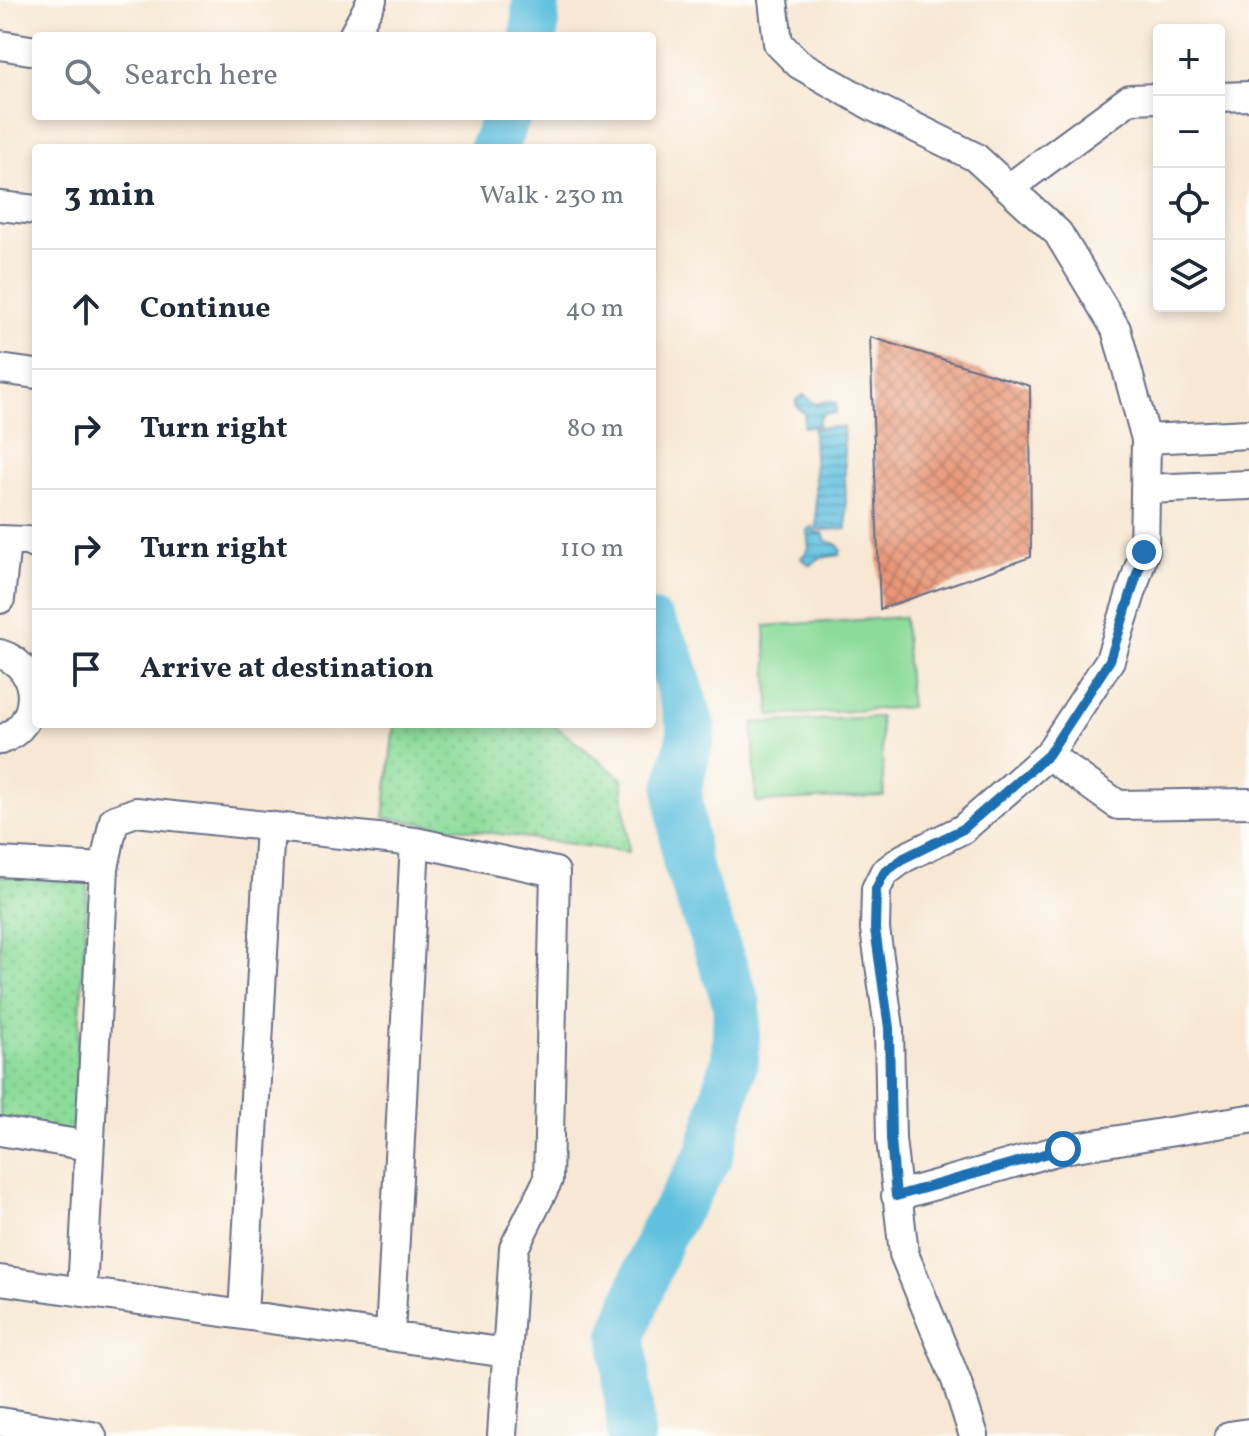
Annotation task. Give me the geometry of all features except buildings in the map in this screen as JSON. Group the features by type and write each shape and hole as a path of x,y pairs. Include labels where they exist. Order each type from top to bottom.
{"street":[{"path":"355,32 372,0"},
{"path":"773,0 778,43 799,64 874,107 975,157 1058,233 1116,329 1146,439 1144,552 1110,660 1048,755 963,829 904,858 884,873 876,889 875,929 889,1028 891,1139 904,1254 956,1380 974,1436"},
{"path":"0,45 32,50"},
{"path":"1225,97 1249,96"},
{"path":"1009,188 1130,99 1153,98"},
{"path":"0,206 32,210"},
{"path":"0,369 32,373"},
{"path":"1146,439 1249,434"},
{"path":"1145,489 1249,485"},
{"path":"0,599 3,540 32,543"},
{"path":"0,654 20,665 32,688"},
{"path":"0,740 17,731 27,720 32,706"},
{"path":"1048,755 1118,805 1249,803"},
{"path":"82,1292 104,868 114,820 136,812 415,842 555,872 548,1180 514,1248 502,1436"},
{"path":"243,1315 270,826"},
{"path":"390,1336 415,842"},
{"path":"0,862 104,868"},
{"path":"896,1196 1063,1149 1249,1119"},
{"path":"0,1131 89,1146"},
{"path":"0,1280 507,1353"},
{"path":"0,1422 92,1436"},
{"path":"1229,1436 1249,1433"}],"green space":[{"path":"904,617 910,707 770,716 765,626"},
{"path":"880,717 884,796 756,802 753,723"},
{"path":"394,728 558,728 622,779 629,852 384,818"},
{"path":"0,876 88,883 73,1132 0,1119"}],"water":[{"path":"804,395 815,404 836,403 836,413 823,414 819,425 803,427 805,414 797,407 796,400"},
{"path":"843,427 847,529 817,530 813,428"},
{"path":"813,526 815,533 823,533 826,541 837,544 841,550 839,555 820,558 810,565 801,558 809,549 807,530"}],"waterway":[{"path":"534,32 536,0"},
{"path":"495,144 505,120"},
{"path":"631,1436 623,1335 661,1235 709,1156 735,1059 737,1004 686,861 678,789 692,730 670,656 656,632"}],"route":[{"path":"1063,1149 896,1196 891,1139 889,1028 875,929 876,889 884,873 904,858 963,829 1048,755 1110,660 1144,552"}]}
